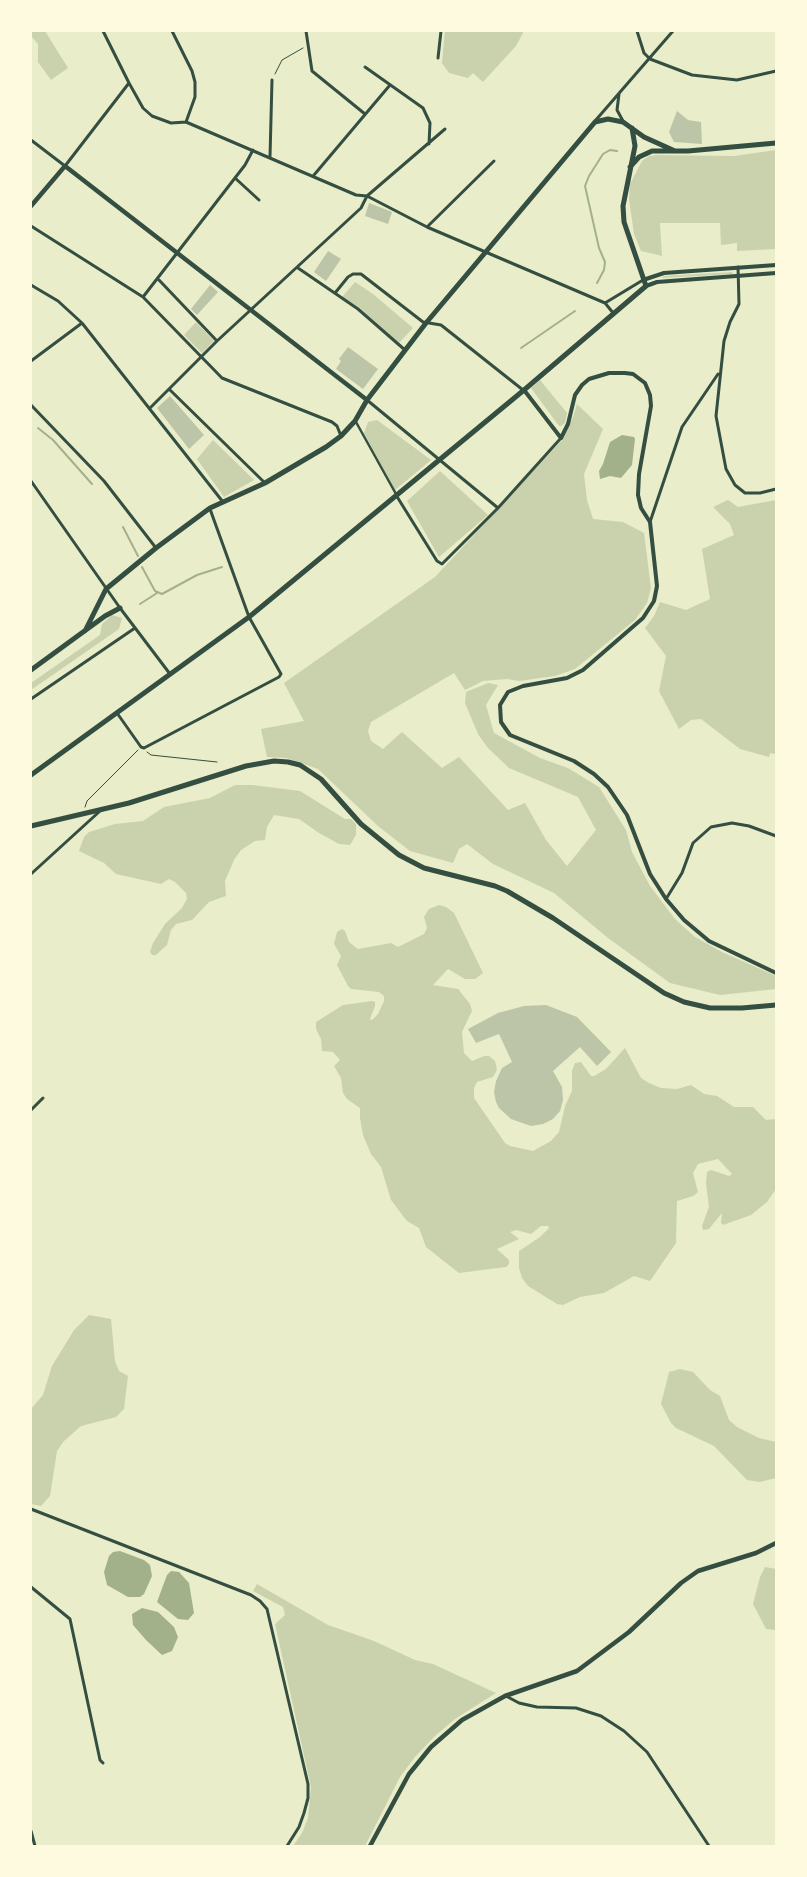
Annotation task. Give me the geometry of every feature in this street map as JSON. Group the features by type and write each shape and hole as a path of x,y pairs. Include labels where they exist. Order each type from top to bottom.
{"main road":[{"path":"85,631 106,589 156,548 210,508 265,483 341,436 355,421 367,400 426,323 595,122 608,120 623,122 675,151"},
{"path":"31,775 249,616 524,390 646,286 624,222 623,206 628,170 635,146 632,128"},
{"path":"628,170 646,153 740,148 776,143"},
{"path":"31,206 64,166 367,400"},
{"path":"31,670 105,616 120,608"},
{"path":"31,826 129,803 246,766 274,761 300,765 321,779 361,824 399,854 429,869 508,891 553,918 664,993 690,1004 717,1008 776,1004"},
{"path":"370,1846 399,1788 431,1747 462,1720 505,1696 559,1679 583,1667 629,1632 698,1571 756,1553 776,1543"}],"street":[{"path":"104,31 143,108 152,116 171,123 186,122 314,175 356,195 367,196 427,227 605,303 614,314"},
{"path":"172,31 192,71 195,82 195,97 186,122"},
{"path":"306,31 310,64 317,77 365,114"},
{"path":"438,58 441,31"},
{"path":"637,31 644,53 650,59 692,75 717,79 752,78 776,71"},
{"path":"595,122 674,31"},
{"path":"365,67 424,108 430,124 429,145"},
{"path":"270,157 272,80"},
{"path":"31,140 64,166 129,83"},
{"path":"314,175 390,85"},
{"path":"620,92 617,110 623,122"},
{"path":"151,407 217,341 361,208 367,196 445,130"},
{"path":"143,297 159,280 253,150"},
{"path":"427,227 494,162"},
{"path":"234,178 260,200"},
{"path":"31,226 143,297 201,358 230,383 335,424 341,436"},
{"path":"605,303 643,280 664,273 776,265"},
{"path":"738,267 739,304 726,331 719,373 716,416 726,469 734,486 745,493 760,493 776,488"},
{"path":"298,268 358,309 405,350"},
{"path":"335,293 348,277 353,274 361,274 426,323 441,325 524,390 561,438"},
{"path":"646,286 657,282 776,274"},
{"path":"159,280 217,341"},
{"path":"31,285 58,302 82,323 151,407 223,502"},
{"path":"31,361 82,323"},
{"path":"355,421 396,494 437,561 443,564 498,508 561,438 568,424 575,395 582,384 597,375 609,372 633,374 648,388 651,406 639,474 638,495 642,508 650,522 657,586 654,600 643,618 590,665 577,674 523,686 508,692 500,706 500,714 504,728 510,734 574,761 594,774 608,787 626,815 646,865 666,899 684,920 709,941 776,973"},
{"path":"650,522 682,427 719,373"},
{"path":"169,390 265,483"},
{"path":"367,400 498,508"},
{"path":"31,405 104,481 156,548"},
{"path":"31,481 106,589 170,674"},
{"path":"117,713 141,747 146,747 279,677 281,671 249,616 210,508"},
{"path":"31,699 135,628"},
{"path":"31,874 102,809"},
{"path":"666,899 682,873 693,843 711,827 732,823 749,826 776,836"},
{"path":"31,1110 43,1098"},
{"path":"31,1509 251,1595 267,1609 308,1784 308,1798 304,1813 299,1827 287,1846"},
{"path":"31,1587 70,1619 100,1760 103,1763"},
{"path":"505,1696 519,1703 576,1708 601,1716 624,1731 647,1752 709,1846"},
{"path":"31,1831 35,1846"}],"path":[{"path":"272,80 282,60 308,46"},
{"path":"87,801 141,747 151,755 217,762"}],"shaded area":[{"path":"31,31 45,31 68,68 51,80 38,62 38,44 31,36"},
{"path":"445,31 524,31 516,46 483,82 473,73 468,78 449,73 442,63"},
{"path":"776,150 776,249 737,251 737,243 721,245 720,223 660,223 662,256 641,251 634,234 629,199 630,184 642,161 649,156 656,155 734,156"},
{"path":"732,272 733,274 662,278 664,276"},
{"path":"355,282 373,294 413,328 399,343 360,308 342,297"},
{"path":"196,322 214,341 202,353 184,335"},
{"path":"540,380 567,413 565,423 561,426 559,426 531,388"},
{"path":"577,404 603,429 584,474 587,500 593,519 623,522 644,533 651,588 647,603 635,620 575,669 555,676 519,681 507,679 483,681 465,690 454,673 371,722 368,731 371,741 383,749 402,732 442,768 459,757 508,810 525,803 546,840 567,866 596,830 578,797 509,768 488,748 478,734 465,703 466,692 488,683 498,685 486,705 494,733 540,758 568,768 599,787 626,830 632,852 650,886 675,919 695,937 722,952 776,976 776,989 720,995 670,983 608,938 554,893 493,864 467,844 459,849 453,863 410,851 378,826 318,769 286,758 267,757 261,729 304,721 284,683 435,577 562,440"},
{"path":"377,420 431,460 395,490 364,433 368,422"},
{"path":"622,435 634,437 635,439 632,465 621,478 610,476 600,479 599,471 610,442"},
{"path":"213,440 254,480 224,497 197,459"},
{"path":"440,471 488,515 439,557 407,501"},
{"path":"728,500 738,507 776,500 776,754 770,753 769,757 740,749 701,719 691,720 679,729 659,691 666,656 645,628 654,616 660,602 686,610 710,599 702,549 734,535 730,524 713,507"},
{"path":"112,615 122,618 119,629 31,690 31,683 100,635 102,624"},
{"path":"235,785 253,785 300,791 345,819 351,819 356,824 356,835 350,845 339,844 299,819 274,815 267,827 265,840 255,841 241,850 234,860 225,881 226,896 209,902 192,920 176,924 171,930 167,945 156,955 152,955 150,952 153,943 165,924 182,908 187,899 186,893 169,879 161,884 116,874 104,863 79,851 84,837 89,832 115,824 143,821 164,807 210,798"},
{"path":"439,905 446,907 454,913 483,973 475,979 465,979 448,969 433,985 458,989 470,1004 472,1011 462,1032 464,1053 472,1061 489,1056 495,1061 497,1070 493,1077 477,1082 474,1088 474,1098 505,1143 510,1146 533,1151 551,1141 559,1132 565,1106 572,1091 572,1071 575,1063 581,1062 591,1076 594,1076 606,1069 625,1048 641,1078 649,1083 661,1088 677,1089 691,1085 704,1094 717,1096 734,1107 753,1107 766,1120 776,1119 776,1189 767,1202 751,1215 723,1225 721,1223 722,1213 709,1229 703,1230 702,1226 709,1207 706,1183 707,1172 711,1170 729,1176 732,1174 718,1159 698,1164 693,1173 698,1192 693,1196 677,1201 676,1243 650,1281 634,1276 604,1293 580,1297 563,1305 557,1304 528,1286 522,1278 519,1268 519,1251 540,1237 549,1228 548,1226 541,1226 531,1234 516,1230 510,1232 519,1239 497,1249 509,1260 509,1264 506,1267 459,1273 426,1247 419,1228 407,1221 391,1200 381,1167 371,1154 363,1135 360,1108 347,1099 343,1093 341,1078 334,1066 340,1060 333,1052 322,1051 316,1022 343,1005 372,1001 375,1002 375,1006 370,1019 372,1020 378,1014 384,1001 384,996 379,992 351,989 348,986 337,965 341,956 334,944 337,932 342,929 345,931 349,942 358,949 391,943 398,947 424,934 427,928 424,917 429,909"},
{"path":"89,1315 111,1319 115,1361 119,1371 128,1376 124,1409 116,1417 81,1426 64,1441 57,1451 50,1496 41,1506 31,1504 31,1409 43,1395 52,1366 74,1330"},
{"path":"680,1369 693,1372 710,1390 720,1396 729,1420 737,1427 759,1438 776,1442 776,1478 760,1482 747,1480 714,1446 676,1428 671,1423 661,1404 669,1372"},
{"path":"120,1551 144,1560 150,1565 152,1576 144,1594 140,1597 128,1597 107,1585 104,1572 109,1556 113,1552"},
{"path":"765,1567 776,1569 776,1630 766,1629 753,1604 760,1577"},
{"path":"171,1571 179,1572 189,1583 194,1613 188,1620 178,1619 157,1602 167,1575"},
{"path":"257,1584 328,1625 374,1641 415,1660 433,1664 496,1693 455,1719 415,1757 400,1777 365,1846 293,1846 302,1833 308,1818 311,1787 275,1624 285,1615 283,1607 253,1591"},
{"path":"142,1608 158,1612 174,1627 178,1637 172,1651 162,1655 133,1625 132,1614"}],"building":[{"path":"677,111 688,120 701,122 702,144 674,142 669,132"},
{"path":"369,203 392,212 388,224 365,216"},
{"path":"328,251 341,259 326,281 314,272"},
{"path":"210,285 218,292 197,315 191,309"},
{"path":"348,347 378,369 363,389 336,369 341,361 339,359"},
{"path":"170,396 204,435 189,449 157,408"},
{"path":"546,1005 577,1017 611,1052 597,1066 580,1047 553,1071 562,1087 563,1100 560,1111 553,1119 543,1124 531,1126 511,1119 499,1108 496,1102 494,1092 496,1081 502,1068 512,1062 499,1034 476,1043 468,1029 498,1013 524,1006"}],"waterway":[{"path":"597,283 604,270 605,262 599,248 585,186 603,154 610,150 617,151"},
{"path":"521,348 575,311"},
{"path":"38,428 53,440 92,484"},
{"path":"123,527 138,556"},
{"path":"142,567 155,591 162,594 197,575 222,567"},
{"path":"140,604 157,593"}]}
